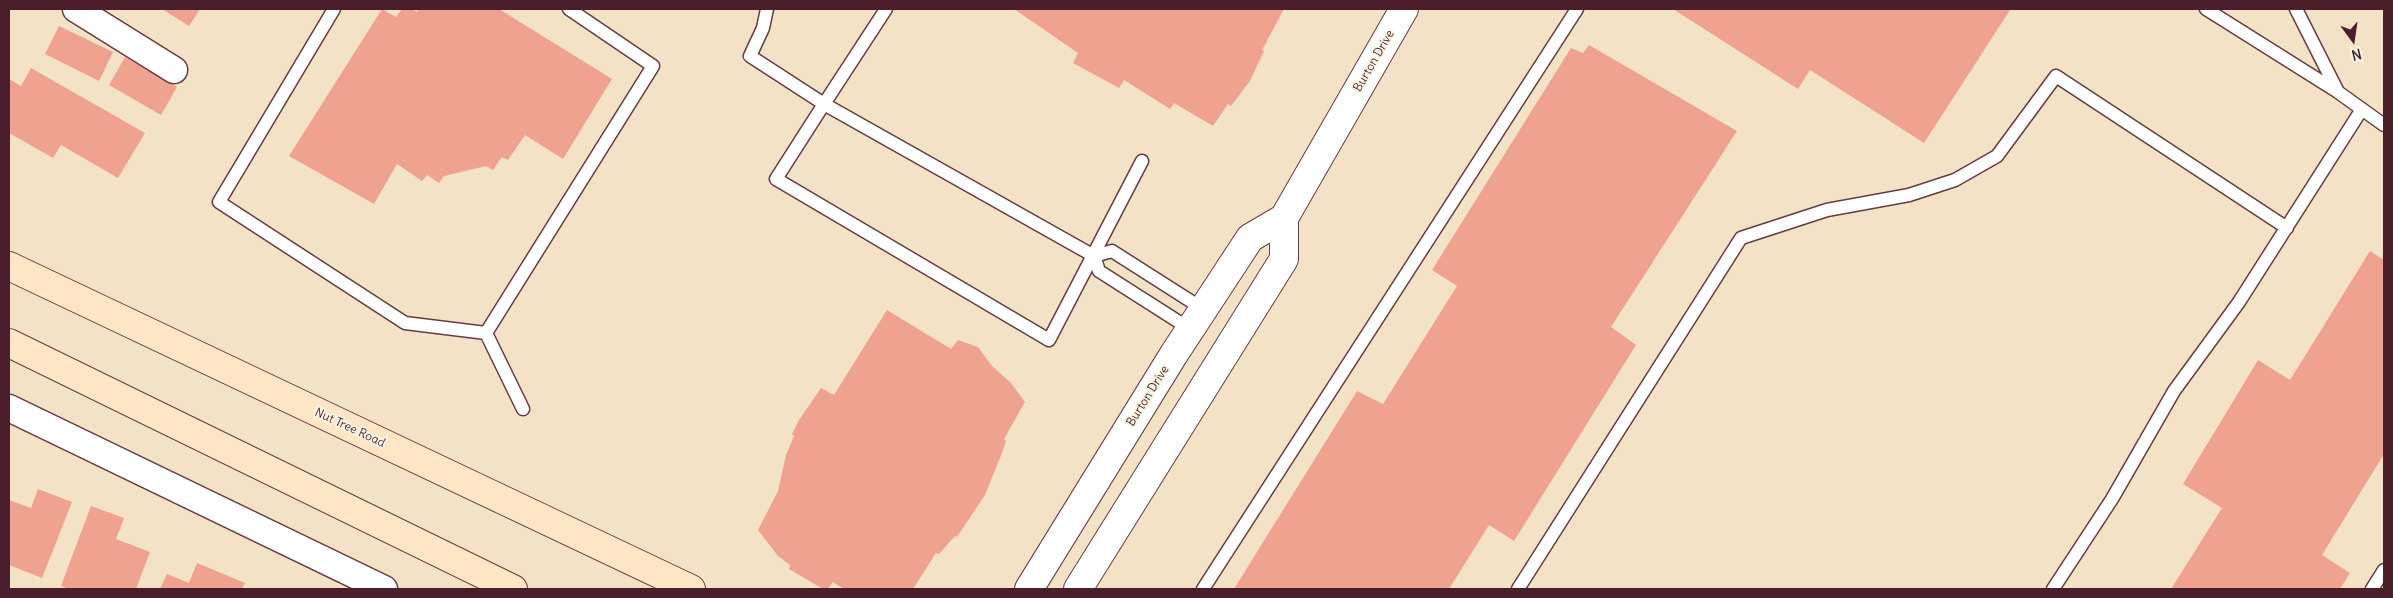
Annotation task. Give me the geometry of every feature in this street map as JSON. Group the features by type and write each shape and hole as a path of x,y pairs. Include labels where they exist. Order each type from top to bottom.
{"main road":[{"name":"Nut Tree Road","path":"9,266 691,589"},
{"path":"9,343 513,589"}],"street":[{"path":"76,9 174,70"},
{"name":"Burton Drive","path":"1029,589 1196,319 1250,238 1284,218 1404,9"},
{"name":"Burton Drive","path":"1078,589 1284,258 1284,218"},
{"path":"9,408 384,589"}],"lane":[{"path":"334,9 219,202 405,323 486,333"},
{"path":"486,333 653,66 569,9"},
{"path":"767,9 763,28 750,56 824,104 1094,256 1112,251 1196,319"},
{"path":"886,9 776,179 1049,340 1142,161"},
{"path":"1203,589 1577,9"},
{"path":"2206,9 2338,92 2384,125"},
{"path":"2296,9 2338,92"},
{"path":"1518,589 1741,238 1827,210 1909,196 1955,180 1997,156 2056,76 2288,228"},
{"path":"2053,589 2112,499 2174,391 2240,302 2362,109"},
{"path":"1094,256 1098,271 1196,319"},
{"path":"486,333 523,409"},
{"path":"2372,589 2384,570"}],"building":[{"path":"162,9 200,9 189,26"},
{"path":"382,9 396,17 402,9 412,9 417,12 419,9 499,9 612,79 563,159 525,135 508,160 502,157 493,170 486,166 444,176 439,183 427,175 422,181 397,164 374,204 289,156"},
{"path":"1014,9 1284,9 1262,50 1264,51 1250,81 1231,106 1228,104 1213,126 1174,103 1170,109 1124,80 1119,88 1073,63 1078,53"},
{"path":"1673,9 2010,10 1924,143 1810,70 1798,89"},
{"path":"59,26 113,52 99,81 45,54"},
{"path":"1589,45 1737,131 1611,327 1636,345 1514,541 1489,525 1449,589 1234,589 1357,391 1383,404 1457,286 1432,270 1571,48 1583,53"},
{"path":"125,57 177,87 161,115 109,85"},
{"path":"31,68 145,133 118,178 61,145 53,158 9,133 9,79 21,86"},
{"path":"2370,251 2384,260 2384,454 2322,555 2350,573 2340,589 2171,589 2222,508 2183,484 2258,360 2290,380"},
{"path":"887,310 951,349 958,340 978,347 992,366 1011,383 1025,402 1004,439 1006,441 1002,453 985,495 957,537 955,536 939,554 936,553 913,589 844,589 833,582 828,589 823,589 789,569 790,565 778,556 758,530 778,491 786,455 794,436 792,434 799,420 821,388 834,395"},
{"path":"38,489 72,502 42,578 9,565 9,500 31,508"},
{"path":"91,506 124,518 116,539 150,552 136,589 69,589 61,586"},
{"path":"197,563 245,583 242,589 160,589 167,574 189,583"}]}
